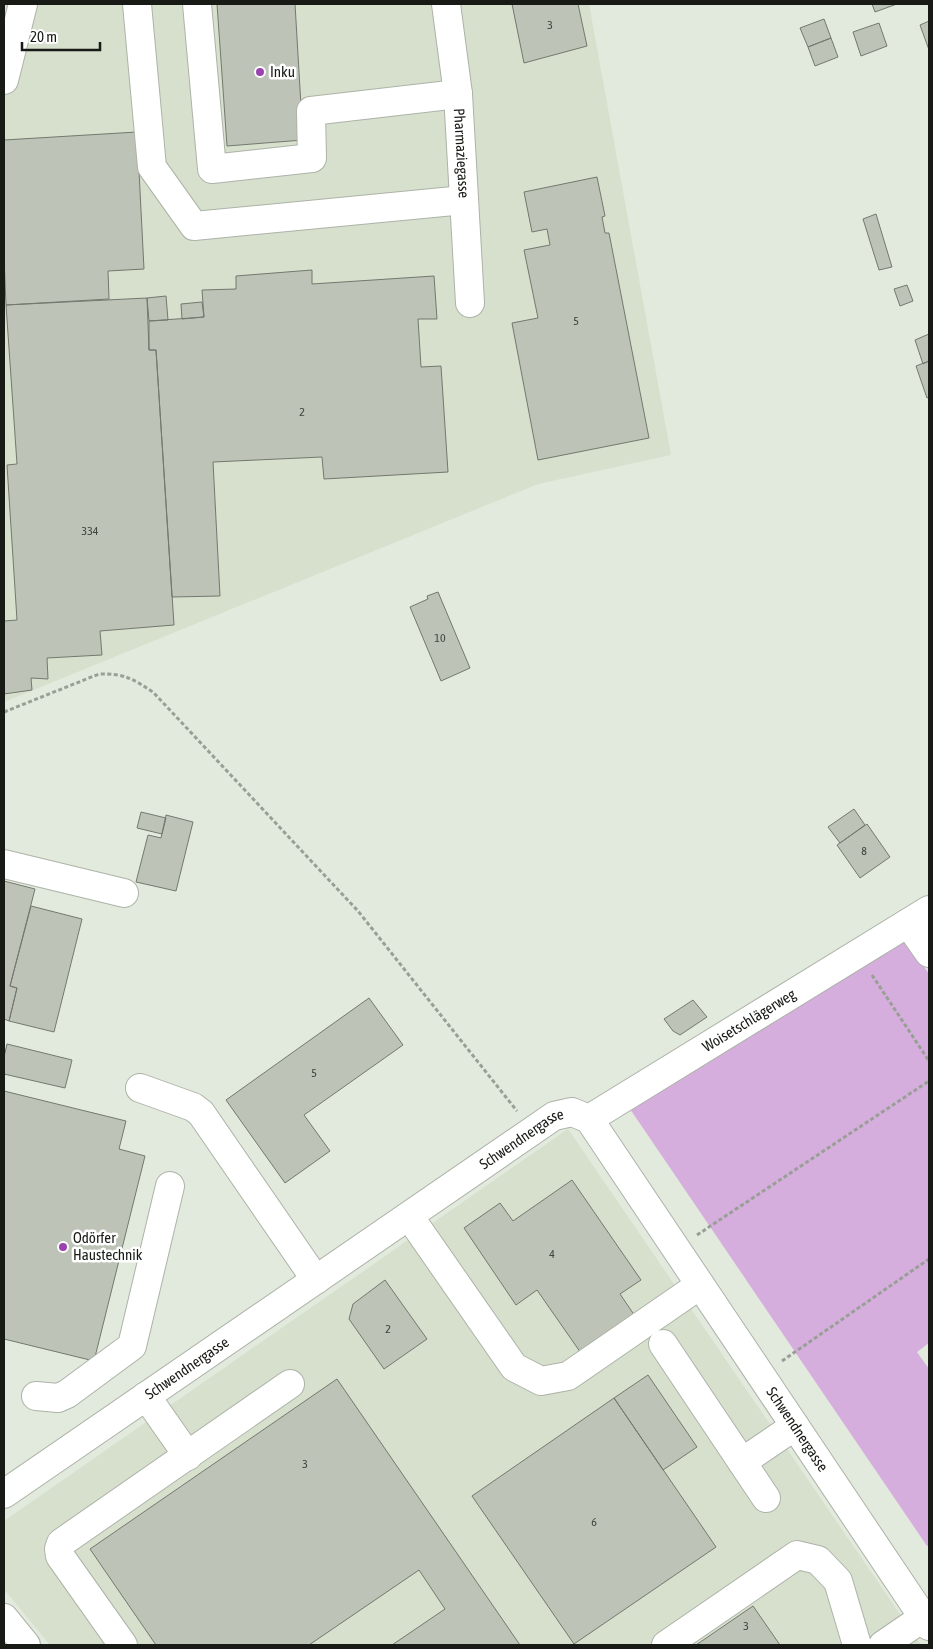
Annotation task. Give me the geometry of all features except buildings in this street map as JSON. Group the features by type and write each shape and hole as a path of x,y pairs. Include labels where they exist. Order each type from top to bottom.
{"street":[{"path":"4,80 23,4"},
{"path":"137,4 152,167 194,226 464,200"},
{"path":"197,4 212,169 312,158 311,111 458,94"},
{"name":"Pharmaziegasse","path":"446,4 458,94 470,303"},
{"path":"4,864 124,893"},
{"name":"Woisetschlägerweg","path":"589,1119 919,917 929,953"},
{"path":"140,1088 193,1107 201,1113 316,1280"},
{"name":"Schwendnergasse","path":"4,1494 554,1116 572,1112 589,1119 926,1621"},
{"path":"36,1396 58,1398 67,1394 132,1346 170,1186"},
{"path":"408,1216 514,1367 541,1381 568,1376 700,1285"},
{"path":"663,1344 766,1498"},
{"path":"123,1645 60,1556 59,1549 62,1543 290,1384"},
{"path":"146,1396 188,1456"},
{"path":"742,1462 795,1426"},
{"path":"666,1645 797,1555 818,1560 838,1581 857,1645"},
{"path":"4,1618 26,1645"},
{"path":"884,1645 926,1621"}],"path":[{"path":"4,712 99,674 116,673 130,678 153,692 358,911 532,1131"},
{"path":"858,953 929,1061"},
{"path":"676,1249 929,1081"},
{"path":"761,1376 929,1259"}],"shaded area":[{"path":"4,4 589,4 671,455 538,484 4,702"},
{"path":"905,938 929,974 929,1343 917,1352 929,1369 929,1545 927,1546 628,1106"},
{"path":"568,1129 921,1645 50,1645 4,1589 4,1521"}],"place":[{"name":"Inku","path":"260,72"},
{"name":"Odörfer Haustechnik","path":"63,1247"}]}
